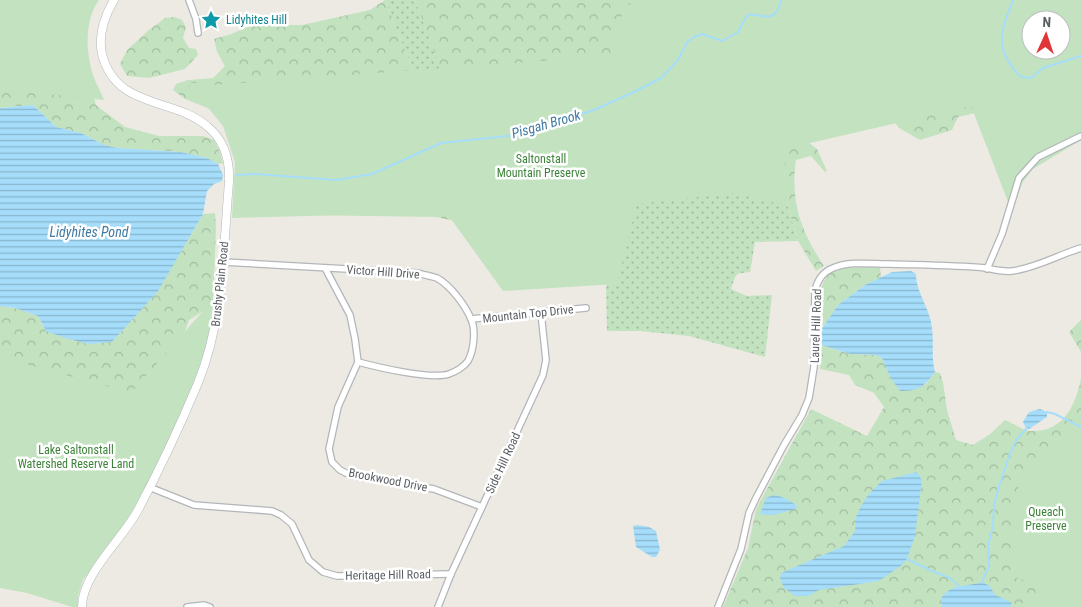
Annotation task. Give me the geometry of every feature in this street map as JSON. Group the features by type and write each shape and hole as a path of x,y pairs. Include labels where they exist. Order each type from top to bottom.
{"main road":[{"name":"Brushy Plain Road","path":"82,607 84,589 91,576 126,530 149,487 191,399 211,347 219,303 229,172 225,150 215,133 199,120 131,93 117,82 110,73 104,62 100,40 103,24 114,0"}],"street":[{"path":"189,0 196,19 198,33"},
{"path":"987,268 1002,234 1019,178 1038,157 1081,136"},
{"name":"Laurel Hill Road","path":"718,607 741,549 749,513 784,445 802,415 809,398 814,374 815,291 822,276 833,268 842,265 868,264 987,268 1000,272 1013,271 1038,265 1081,248"},
{"path":"223,262 325,268 350,315 358,362"},
{"name":"Victor Hill Drive","path":"325,268 418,273 436,278 453,292 471,319 474,330 473,345 468,361 458,370 447,375 390,370 358,362"},
{"name":"Mountain Top Drive","path":"471,319 586,308"},
{"name":"Side Hill Road","path":"438,607 451,574 543,375 546,360 541,313"},
{"name":"Brookwood Drive","path":"358,362 338,407 329,449 332,462 340,470 350,475 434,489 482,507"},
{"name":"Heritage Hill Road","path":"149,487 194,505 272,511 281,515 292,524 309,560 323,572 337,576 451,574"},
{"path":"187,607 204,605 210,607"}],"green space":[{"path":"0,0 92,5 81,56 96,105 125,127 159,136 203,136 214,140 223,163 218,164 207,158 181,152 118,148 104,145 81,133 56,127 33,105 0,108"},
{"path":"0,0 99,0 91,17 88,47 93,75 104,100 0,89"},
{"path":"385,0 415,0 466,132 440,138"},
{"name":"Saltonstall Mountain Preserve","path":"385,0 440,138 465,132 415,0 1081,0 1081,131 984,111 958,117 952,130 920,140 899,128 889,115 798,134 817,149 827,171 825,172 811,156 796,160 795,189 799,216 809,241 824,266 816,271 798,241 788,207 784,173 464,223 436,217 301,215 240,164 220,119 210,109 185,99 173,90 176,84 188,80 213,78 225,66 217,52 214,39 271,17 279,25 302,25 370,10"},
{"name":"Saltonstall Mountain Preserve","path":"638,0 1081,0 1081,140 1033,169 1022,183 1012,212 971,106 784,149 787,206 734,193 637,204 617,284 503,291 446,212 232,218 235,162 223,126 187,82 212,85 610,56 624,7"},
{"path":"175,17 182,20 186,27 183,38 189,48 196,49 198,55 185,69 149,78 127,76 120,64 127,50 165,18"},
{"path":"784,172 788,207 798,241 755,242 750,272 736,275 731,289 747,296 772,295 765,357 689,336 640,331 607,331 606,289 615,193"},
{"name":"Lake Saltonstall Watershed Reserve Land","path":"215,213 213,305 189,320 151,429 0,586 0,306 15,308 38,316 46,331 112,342 137,312 183,248 203,214"},
{"path":"880,267 881,278 865,285 838,305 821,330 820,296 825,280 830,274 847,268"},
{"name":"Lake Saltonstall Watershed Reserve Land","path":"217,295 206,349 188,398 163,453 128,520 83,580 78,596 78,607 72,607 27,593 0,588 0,357 131,393"},
{"path":"1081,320 1081,352 1069,332"},
{"path":"821,345 850,354 876,355 882,358 890,377 925,385 935,372 940,373 947,410 956,440 973,445 990,434 1005,420 1030,431 1051,427 1066,415 1071,407 1076,398 1081,378 1081,607 723,607 748,548 756,509 811,409 867,436 884,407 874,393 855,385 849,375 820,369"},
{"name":"Queach Preserve","path":"1081,414 1081,607 980,607 1037,602 1044,596 1031,583 1015,577 1012,515 1020,480"}],"water":[{"name":"Lidyhites Pond","path":"33,105 56,127 81,133 104,145 118,148 181,152 207,158 218,164 223,175 222,181 214,184 207,191 203,214 158,291 112,342 89,344 65,338 46,331 38,316 15,308 0,306 0,108"},
{"path":"911,271 916,274 918,288 931,321 935,372 921,387 900,391 890,377 882,358 876,355 850,354 821,345 821,330 838,305 865,285 892,272"},
{"path":"1040,409 1047,412 1047,417 1029,429 1026,428 1023,422 1029,412"},
{"path":"917,472 922,480 915,536 907,559 902,565 879,581 819,590 808,596 795,596 784,588 780,579 781,573 844,546 855,531 856,517 860,508 868,495 882,481"},
{"path":"773,495 789,500 797,506 796,509 773,515 760,514 766,498"},
{"path":"633,526 649,527 656,531 660,550 656,557 652,557 636,547"},
{"path":"982,582 990,586 994,594 1012,603 1010,607 942,607 941,598 950,590 955,587"}],"waterway":[{"name":"Pisgah Brook","path":"236,175 255,174 336,180 372,174 441,143 517,135 594,110 636,91 661,78 678,60 687,42 694,37 702,34 722,41 738,32 746,17 750,14 766,17 774,15 781,0"},
{"name":"Pisgah Brook","path":"1013,0 1005,22 1002,41 1003,50 1012,68 1021,77 1031,78 1043,68 1081,56"},
{"path":"1047,412 1081,427"},
{"path":"982,582 989,566 988,545 993,526 994,505 998,490 1010,453 1017,439 1027,428"},
{"path":"907,559 950,578 958,585"}],"place":[{"name":"Lidyhites Hill","path":"211,20"}]}
